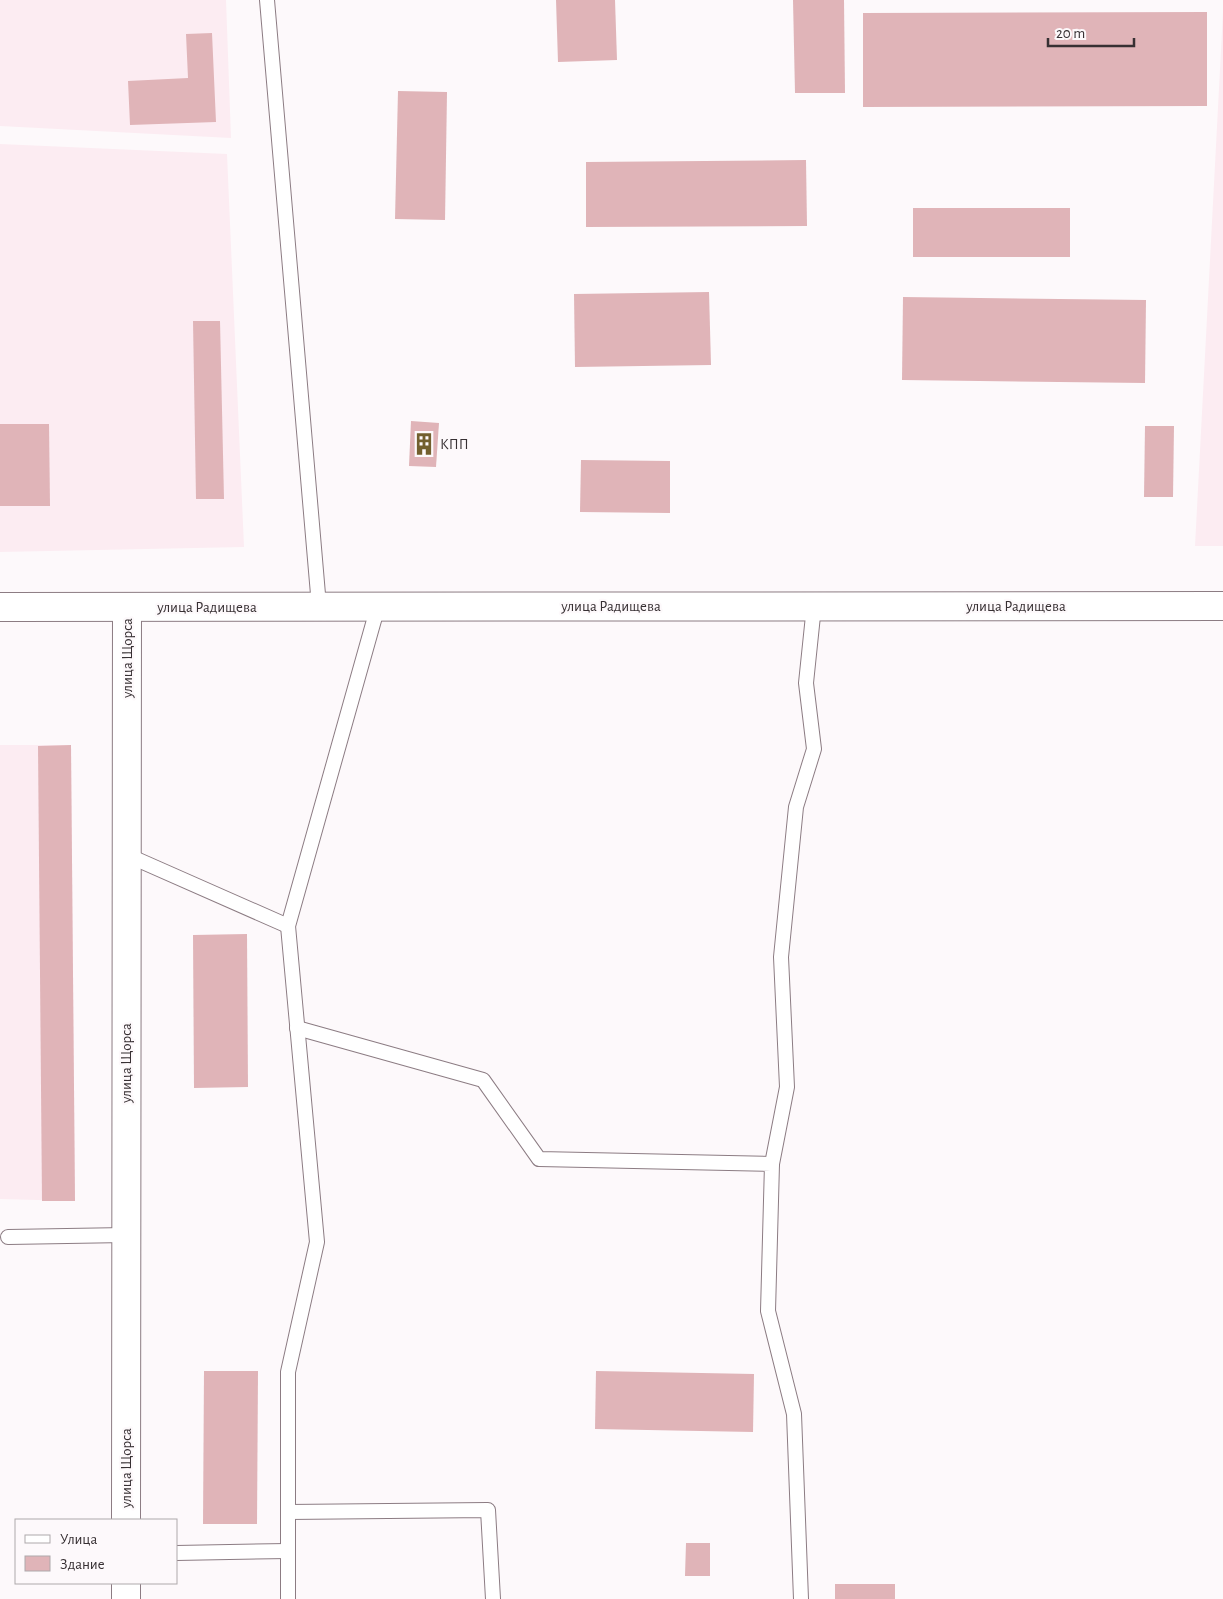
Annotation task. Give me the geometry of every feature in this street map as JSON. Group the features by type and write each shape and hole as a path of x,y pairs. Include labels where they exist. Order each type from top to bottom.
{"street":[{"name":"улица Радищева","path":"0,607 1223,606"},
{"name":"улица Щорса","path":"126,1519 127,607"},
{"path":"126,1584 126,1599"}],"lane":[{"path":"267,0 319,606"},
{"path":"288,1599 288,1372 316,1242 288,926 378,606"},
{"path":"801,1599 794,1414 768,1311 772,1164 787,1087 781,957 796,807 814,749 806,683 814,606"},
{"path":"127,855 288,926"},
{"path":"297,1028 483,1080 539,1159 772,1164"},
{"path":"8,1237 126,1235"},
{"path":"288,1512 488,1510 493,1599"},
{"path":"178,1553 288,1551"}],"shaded area":[{"path":"0,0 226,0 231,138 0,126"},
{"path":"1223,12 1223,546 1195,546"},
{"path":"0,144 227,154 244,547 0,552"},
{"path":"0,745 71,745 75,1201 0,1199"}],"building":[{"path":"556,0 615,0 617,60 558,62"},
{"path":"793,0 844,0 845,93 795,93"},
{"path":"1207,12 1207,106 863,107 863,13"},
{"path":"212,33 216,122 130,125 128,81 188,78 186,34"},
{"path":"398,91 447,92 445,220 395,219"},
{"path":"806,160 807,226 586,227 586,162"},
{"path":"913,208 1070,208 1070,257 913,257"},
{"path":"709,292 711,365 575,367 574,294"},
{"path":"903,297 1146,300 1145,383 902,380"},
{"path":"193,321 220,321 224,499 196,499"},
{"name":"КПП","path":"411,421 439,423 436,467 409,466"},
{"path":"0,424 49,424 50,506 0,506"},
{"path":"1145,426 1174,426 1173,497 1144,497"},
{"path":"581,460 670,461 670,513 580,512"},
{"path":"71,745 75,1201 42,1201 38,746"},
{"path":"247,934 248,1087 194,1088 193,935"},
{"path":"204,1371 258,1371 257,1524 203,1524"},
{"path":"596,1371 754,1374 753,1432 595,1429"},
{"path":"686,1543 710,1543 710,1576 685,1576"},
{"path":"835,1584 895,1584 895,1599 835,1599"}],"place":[{"name":"КПП","path":"424,444"}]}
